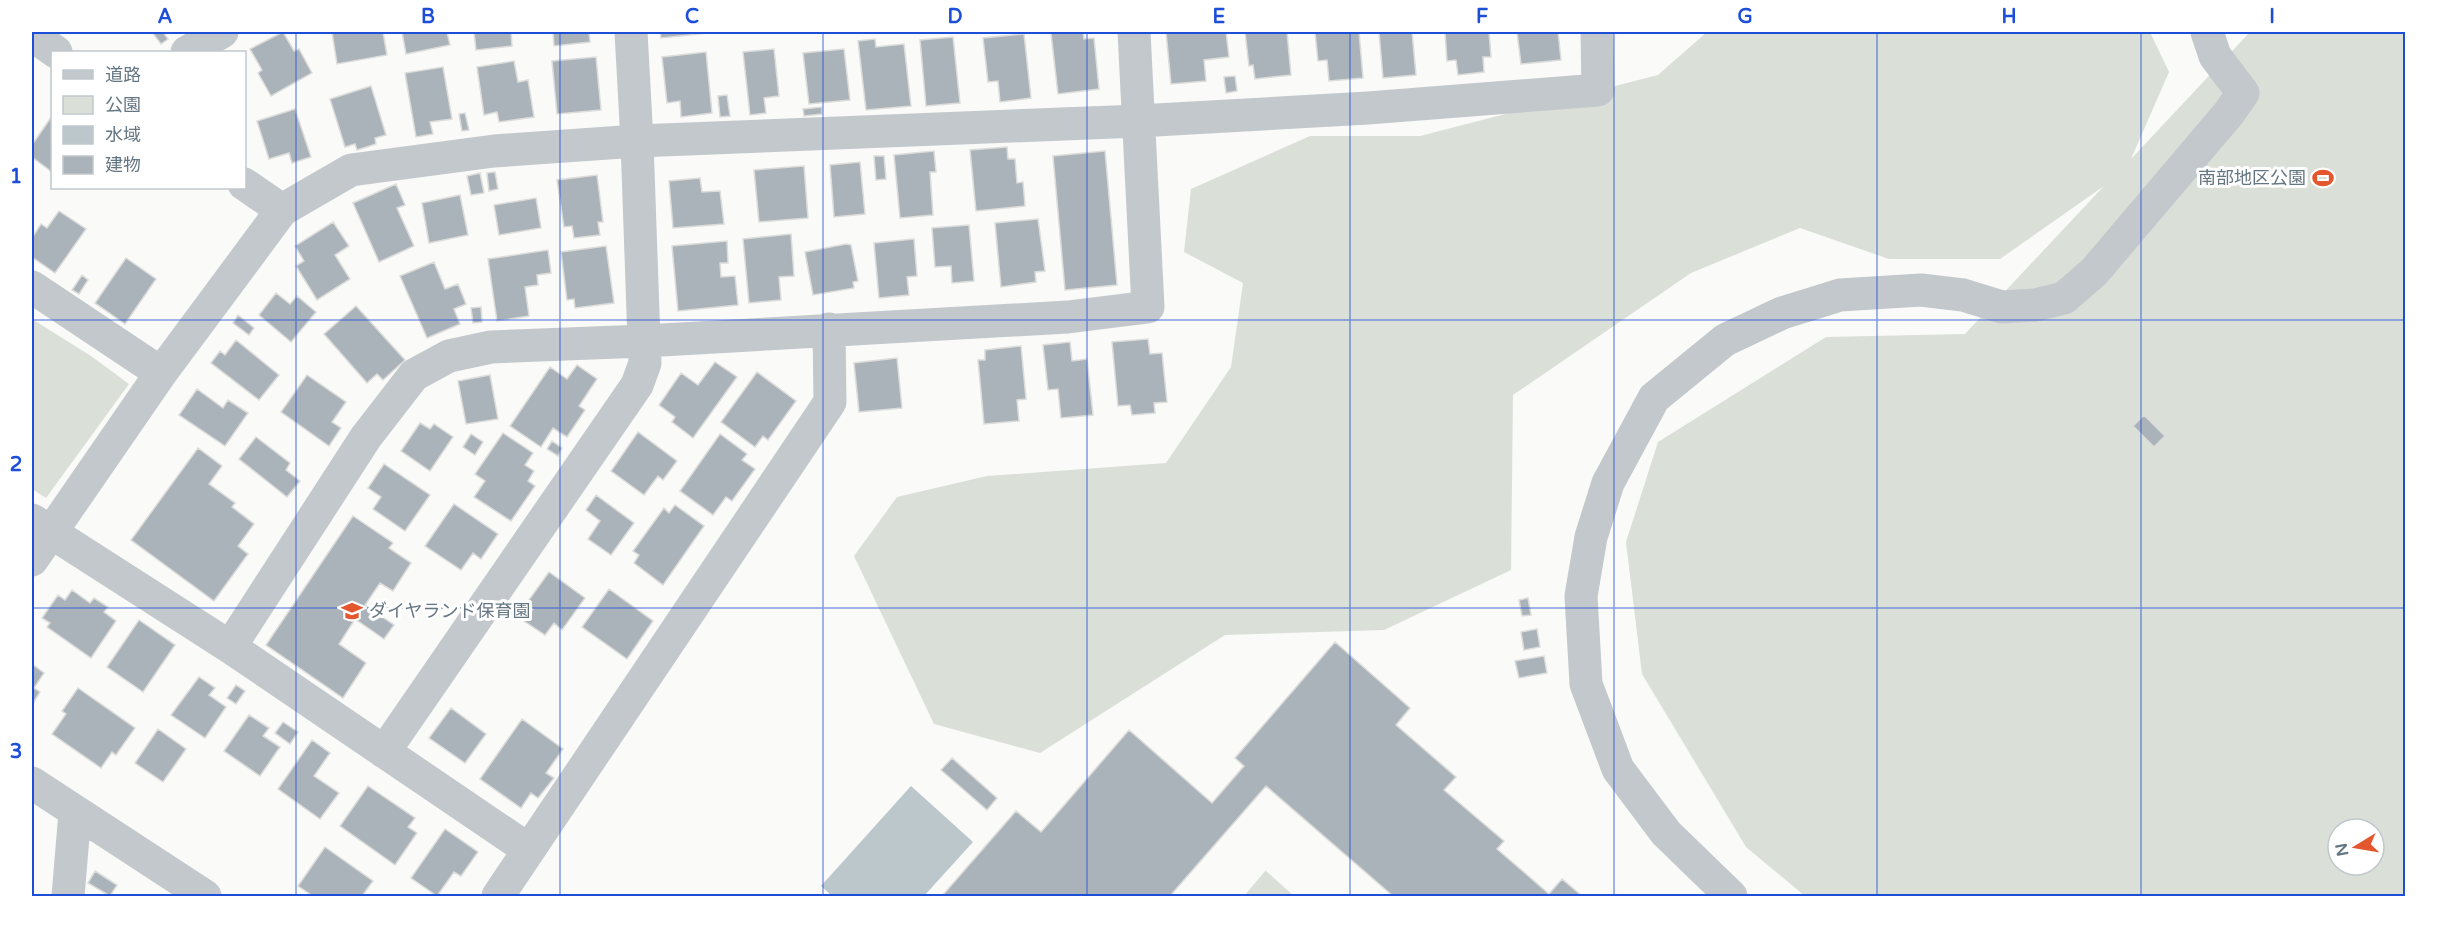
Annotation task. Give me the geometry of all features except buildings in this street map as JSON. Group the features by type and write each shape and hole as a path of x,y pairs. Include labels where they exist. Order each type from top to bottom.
{"street":[{"path":"189,51 222,32"},
{"path":"384,752 637,385 645,363 631,32"},
{"path":"230,647 366,437 414,375 449,356 491,347 644,341 1068,317 1148,307 1134,32"},
{"path":"32,560 41,526 161,373 282,210 351,170 494,151 637,141 1138,121 1368,108 1598,90 1597,32"},
{"path":"1731,897 1666,833 1618,769 1586,684 1581,596 1591,537 1608,483 1654,398 1725,340 1782,313 1840,295 1921,290 1963,295 2002,307 2035,305 2064,298 2094,272 2243,93 2216,56 2207,32"},
{"path":"32,36 54,51"},
{"path":"246,185 282,210"},
{"path":"32,287 161,373"},
{"path":"498,897 830,402 829,329"},
{"path":"41,526 230,647 529,850"},
{"path":"32,783 205,897"},
{"path":"68,897 75,813"}],"green space":[{"path":"1707,32 2150,32 2169,72 2131,159 2250,32 2405,32 2405,896 1805,896 1746,847 1642,674 1626,542 1658,442 1826,337 1965,334 2104,186 2000,259 1889,259 1800,228 1691,273 1513,395 1511,570 1384,630 1225,635 1040,753 934,724 854,556 897,497 987,476 1166,463 1231,367 1243,283 1184,252 1191,189 1310,136 1420,136 1658,75"},
{"path":"32,319 91,356 129,384 46,498 32,489"},
{"path":"1266,871 1294,896 1244,896"}],"water":[{"path":"911,786 973,842 924,896 832,896 821,886"}],"place":[{"name":"南部地区公園","path":"2323,178"},
{"name":"ダイヤランド保育園","path":"352,611"}]}
